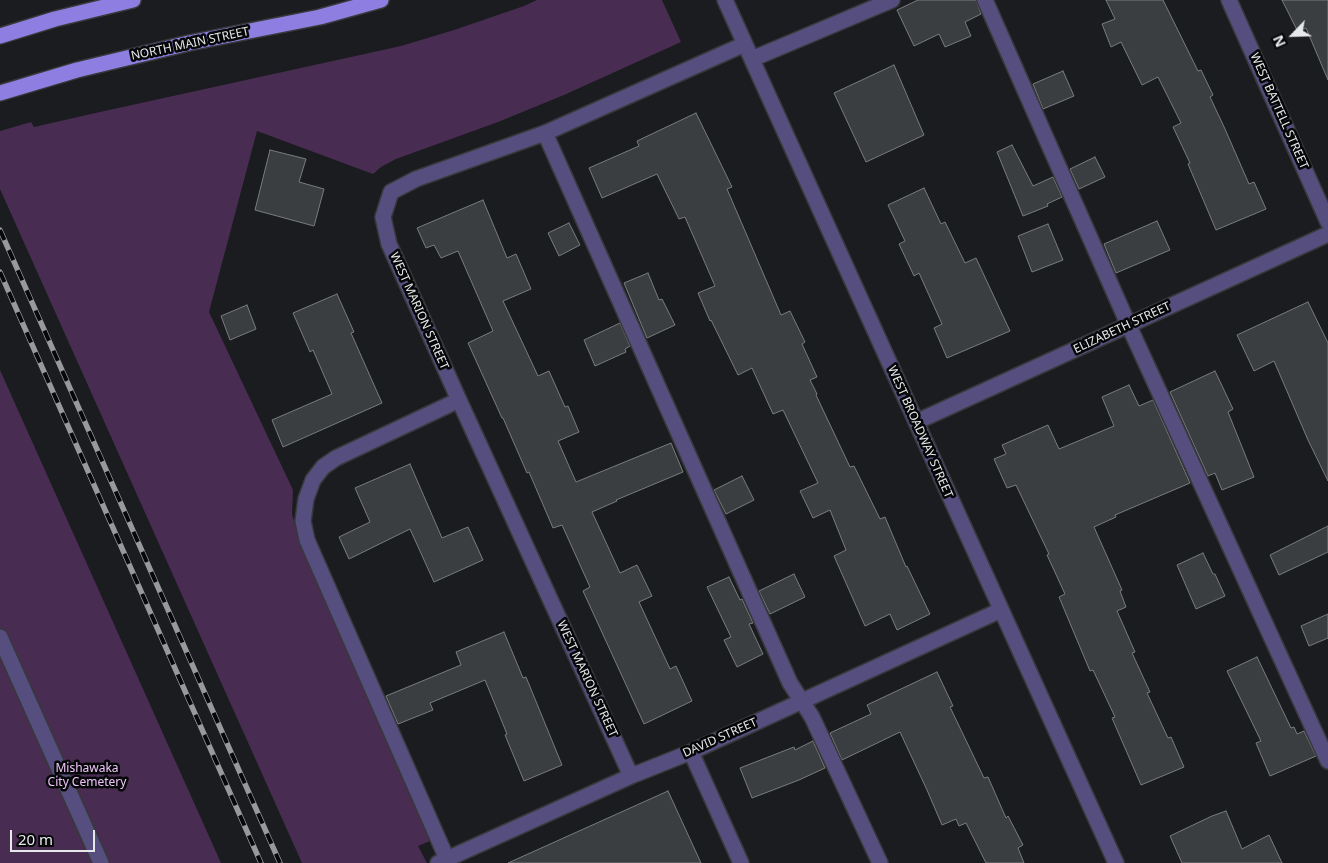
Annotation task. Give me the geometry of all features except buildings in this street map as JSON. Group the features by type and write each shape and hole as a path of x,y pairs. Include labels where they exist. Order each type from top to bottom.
{"main road":[{"path":"0,36 55,19 133,0"},
{"name":"NORTH MAIN STREET","path":"0,93 77,70 189,43 320,17 381,0"}],"street":[{"name":"WEST BROADWAY STREET","path":"725,0 1116,863"},
{"path":"752,59 892,0"},
{"path":"985,0 1128,326 1328,761"},
{"name":"WEST BATTELL STREET","path":"1229,0 1328,222"},
{"name":"WEST MARION STREET","path":"631,776 389,244 383,217 391,192 416,179 545,133 745,44"},
{"path":"545,133 790,683 812,717 880,863"},
{"name":"ELIZABETH STREET","path":"916,422 1328,234"},
{"path":"442,861 308,540 303,521 306,499 313,480 329,462 459,400"},
{"name":"DAVID STREET","path":"442,861 631,776 691,752 1001,610"},
{"path":"0,637 101,863"},
{"path":"691,752 741,863"}],"green space":[{"path":"537,0 662,0 681,42 564,95 498,122 396,159 373,174 257,131 209,312 293,490 292,514 299,540 430,841 418,846 427,863 302,863 0,189 0,131 31,122 34,127 401,46 454,30"},
{"name":"Mishawaka City Cemetery","path":"0,370 221,863 0,863"}],"railway":[{"path":"0,230 280,863"},
{"path":"0,272 261,863"}]}
